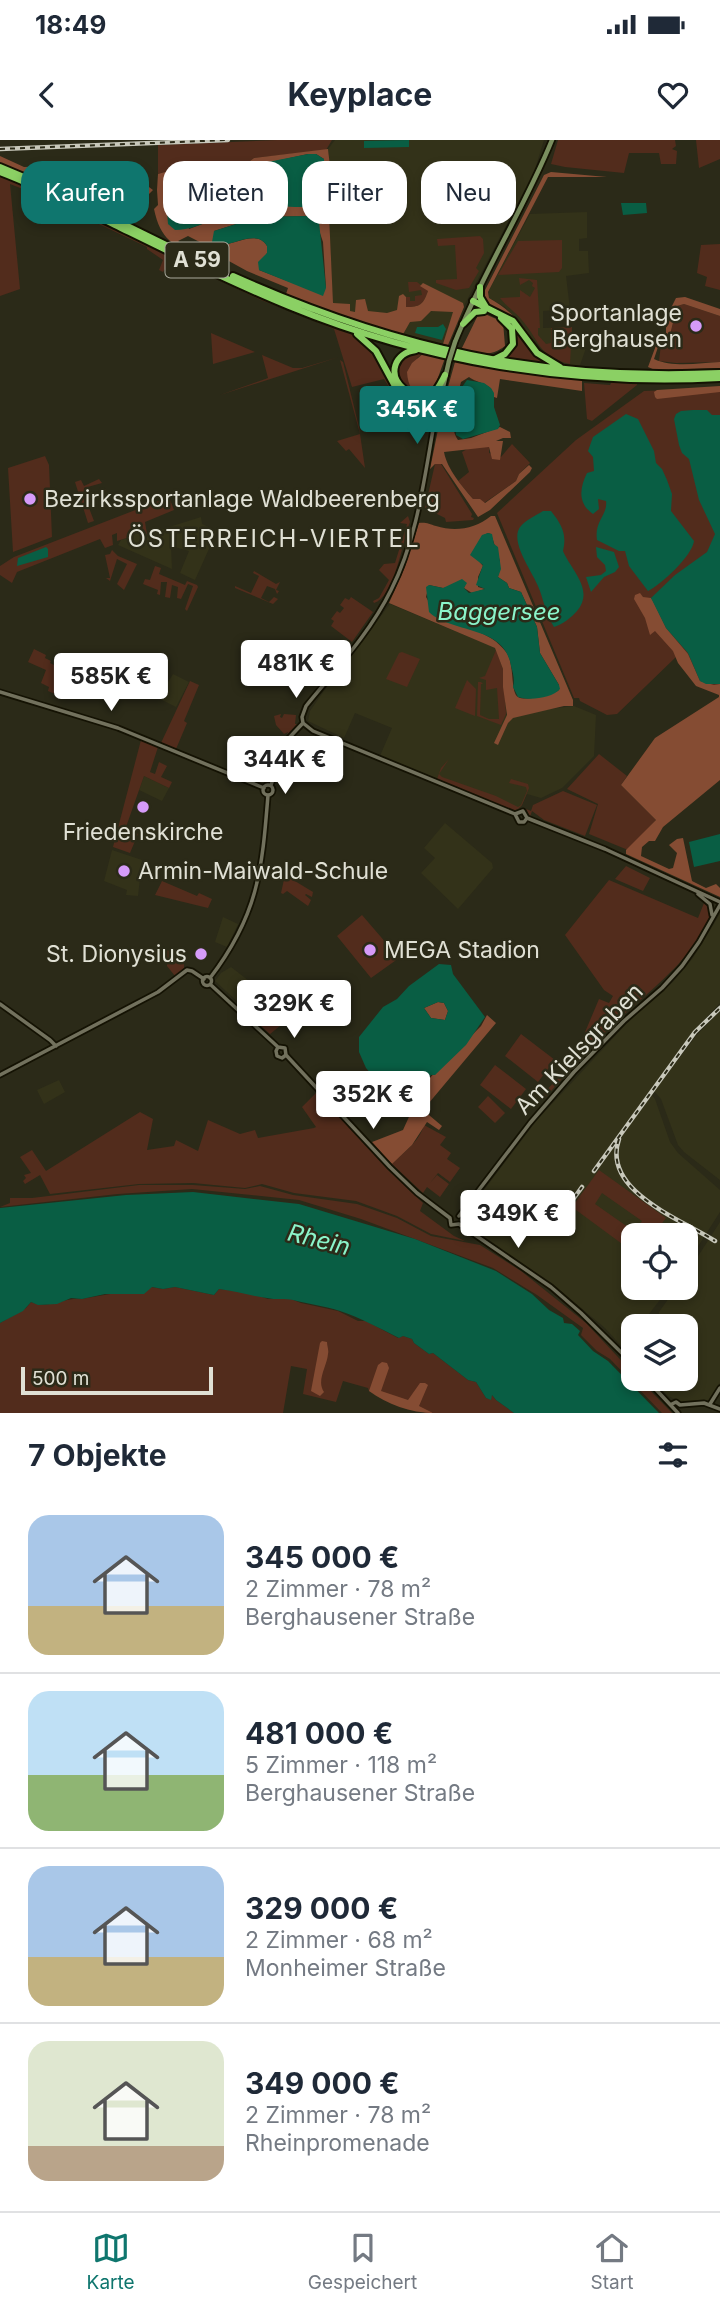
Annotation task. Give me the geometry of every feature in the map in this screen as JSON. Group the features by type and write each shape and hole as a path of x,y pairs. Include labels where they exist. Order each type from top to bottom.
{"highway":[{"name":"A 59","path":"0,169 246,287 337,324 423,350 508,368 597,378 720,378"},
{"name":"A 59","path":"0,169 50,188 235,278 291,301 400,339 488,360 579,371 638,374 720,373"},
{"path":"480,286 481,301 486,310 508,323 514,337 513,344 505,354 488,360"},
{"path":"472,303 518,325 531,346 544,359 560,367 579,371"},
{"path":"463,324 475,312 486,310"},
{"path":"337,324 360,335 371,344 396,388 421,400 438,404"},
{"path":"423,350 402,355 395,363 394,371 399,385 421,400 430,411 434,423"},
{"path":"421,400 436,392 445,376"}],"main road":[{"path":"434,423 455,342 480,286 527,197 552,140"}],"street":[{"path":"434,423 414,524 393,586 362,636 306,706 303,723 309,729 515,814 519,822 524,822 527,818"},
{"path":"0,692 118,728 264,788 271,785"},
{"path":"268,795 273,792 271,785 288,739 303,723"},
{"path":"264,788 264,793 268,795"},
{"path":"268,795 261,873 254,898 240,932 210,978 211,985 278,1047 285,1048 286,1055 390,1167 417,1193 450,1218 451,1225 459,1224 551,1287 621,1353"},
{"path":"515,814 523,811 527,818"},
{"path":"527,818 605,849 720,903"},
{"path":"694,890 710,904 713,912 710,922"},
{"name":"Am Kielsgraben","path":"459,1216 547,1103 615,1030 676,973 698,945 720,903"},
{"path":"0,1075 158,992 187,970 194,971 204,979 205,986 211,985"},
{"path":"204,979 210,978"},
{"path":"0,1004 56,1046"},
{"path":"278,1047 276,1056 282,1058 286,1055"},
{"path":"450,1218 459,1216 459,1224"},
{"path":"710,1404 720,1388"},
{"path":"658,1391 678,1412 680,1405"},
{"path":"672,1404 710,1404 720,1409"}],"shaded area":[{"path":"332,140 326,150 254,158 250,161 163,161 163,173 158,174 158,145"},
{"path":"335,140 544,140 534,172 516,206 516,161 421,161 421,224 507,224 457,319 446,347 333,314 329,224 407,224 407,161 329,161 328,149"},
{"path":"558,140 675,140 676,146 672,149 677,151 676,164 661,164 659,153 629,153 624,173 565,167 551,164"},
{"path":"696,140 720,140 720,159 699,168"},
{"path":"328,149 329,161 324,161 316,154 308,154 276,161 250,161 254,158"},
{"path":"0,156 21,166 21,172 0,164"},
{"path":"551,172 607,177 548,177 488,292 489,298 514,316 534,341 528,339 522,329 484,303 483,294 544,175"},
{"path":"163,173 163,224 188,224 189,229 202,224 236,224 214,231 215,245 251,238 263,241 267,246 267,253 259,270 290,282 326,288 323,242 317,224 329,224 333,303 350,304 350,311 355,312 356,300 365,299 368,311 387,313 397,310 399,296 403,294 406,297 406,307 420,304 428,291 420,286 423,283 463,303 464,307 448,345 443,344 453,312 431,311 421,321 410,322 402,336 333,314 286,294 288,288 247,271 227,260 221,253 188,236 178,241 205,259 171,242 161,229 154,209 158,205 158,174"},
{"path":"0,175 21,184 21,188 10,184 20,289 0,296"},
{"path":"288,206 302,206 302,216 288,216"},
{"path":"587,212 587,238 579,239 579,251 588,251 589,273 566,276 570,309 543,311 543,328 572,327 572,348 586,348 579,368 556,361 544,352 505,307 489,298 488,292 530,214"},
{"path":"99,224 106,224 265,299 356,336 369,346 393,389 426,410 429,422 419,408 393,393 384,379 352,387 334,329 261,300 172,258 163,272 159,270 163,260 147,247"},
{"path":"480,236 483,239 484,253 476,268 479,271 469,288 456,290 436,283 436,280 457,279 455,245 438,246 437,239"},
{"path":"562,240 562,268 559,272 498,275 518,241"},
{"path":"720,244 720,290 705,286 707,277 697,273 701,245"},
{"path":"519,278 537,280 540,328 538,335 546,344 551,343 551,328 572,327 570,364 545,352 521,319 500,298 520,297 520,290 530,297 535,288 533,283 529,280 520,285"},
{"path":"408,282 417,282 428,291 418,306 406,307 406,297 415,301 415,296 422,295 421,290 409,292"},
{"path":"685,297 720,309 720,316 684,304 677,306 670,335 666,336 666,318 676,298"},
{"name":"Sportanlage Berghausen","path":"684,304 720,316 720,362 659,361 662,336 670,335 677,306"},
{"path":"485,314 503,322 505,346 489,353 461,350 478,315"},
{"path":"501,318 516,325 538,355 559,367 499,359 512,349 515,335 509,323"},
{"path":"211,333 255,352 213,364"},
{"path":"658,340 660,341 654,359 678,364 720,362 720,368 655,370 648,367"},
{"path":"412,352 424,353 417,358 415,393 399,383 397,371 399,362"},
{"path":"424,353 445,358 435,386 425,395 412,388 407,372 412,363"},
{"path":"262,355 293,368 339,357 220,395 268,378"},
{"path":"340,360 343,362 359,427 365,468 349,449 346,451 337,441 360,434"},
{"path":"455,362 582,380 582,391 500,379 497,398 488,386 469,377 461,382 453,419 458,440 500,427 510,432 511,438 496,441 503,441 500,460 492,459 489,447 444,452 464,489 473,499 480,499 485,503 516,481 529,465 532,468 490,510 478,517 442,464 435,464 430,469"},
{"path":"612,381 637,382 637,385 592,421 587,419 584,383 610,385"},
{"path":"720,386 720,392 657,399 654,392 657,390"},
{"path":"720,388 720,692 700,686 676,657 617,714 607,715 579,698 574,698 497,513 576,440 644,391"},
{"path":"512,444 530,463 516,481 484,503 473,499 458,481 469,472 462,452 471,447 489,447 489,453 501,457"},
{"name":"Bezirkssportanlage Waldbeerenberg","path":"45,456 49,465 52,537 13,552 8,468"},
{"path":"435,464 441,464 472,514 473,520 446,522 445,518 425,508"},
{"path":"99,479 102,483 84,488 87,497 106,489 105,492 108,491 86,500 94,521 88,523 75,482 81,480 84,486"},
{"path":"169,497 174,510 145,522 147,534 135,530 133,536 117,541 117,533 112,535 113,545 105,548 100,539 17,572 12,583 0,575 0,566 14,557"},
{"path":"408,516 410,522 392,580 381,599 374,603 389,580 379,570 384,564 395,563 407,524 400,523"},
{"path":"495,516 573,700 573,706 513,718 498,745 494,743 507,715 503,669 495,648 389,603 405,567 419,523 458,529","holes":["491,534 500,561 498,577 507,583 509,588 521,592 537,627 540,653 559,685 559,690 552,693 533,698 518,697 514,689 509,657 500,645 476,631 439,619 426,597 429,585 443,588 465,585 464,588 472,593 485,589 478,587 478,577 483,566 477,559 484,535"]},
{"path":"201,517 202,524 217,531 195,580 180,573 189,551 171,546 172,569 118,545 121,540 133,536 134,530 147,534"},
{"path":"112,550 118,556 137,564 124,590 117,584 127,564 117,559 110,581 106,578 110,578 105,555"},
{"path":"155,566 161,568 159,574 185,585 187,581 197,585 187,611 185,609 193,586 188,584 181,599 177,598 178,587 172,585 170,598 165,597 167,582 161,582 160,595 157,594 158,590 143,584 145,579 150,580"},
{"path":"254,571 276,584 280,582 277,594 275,589 267,586 261,598 269,602 274,597 278,599 273,604 235,588 251,593 259,576 253,573"},
{"path":"640,593 643,597 651,598 666,628 688,654 700,681 720,684 720,780 663,827 655,841 649,841 642,847 641,856 669,869 673,868 677,853 669,845 683,838 692,881 706,888 716,884 720,888 720,897 626,854 626,850 656,820 621,785 655,738 719,697 696,686 678,663 673,651 655,631 650,635 645,618 634,599 635,595"},
{"path":"351,597 373,612 352,642 331,626 334,621 331,619 337,611 340,613 344,608 340,605 345,598 349,600"},
{"path":"390,604 496,648 503,669 506,714 509,718 574,706 596,715 594,756 562,788 541,798 527,794 521,807 514,809 380,756 392,728 355,713 344,738 308,721 310,711 324,691"},
{"path":"34,649 46,655 45,658 51,661 50,663 64,670 55,694 41,683 46,670 28,662"},
{"path":"496,650 503,669 506,714 501,725 477,716 478,682 481,682 480,715 499,719 497,688 486,690 486,680 479,678 485,676"},
{"path":"402,652 420,659 407,687 386,679"},
{"path":"173,674 189,682 176,707 158,698"},
{"path":"467,680 476,689 475,716 455,708"},
{"path":"190,681 199,685 176,749 161,743"},
{"path":"281,714 282,718 284,714 296,715 297,724 287,735 288,732 284,734 276,725 274,716"},
{"path":"141,740 158,747 150,772 155,774 159,762 167,766 161,777 172,782 169,788 144,776 126,827 138,834 130,853 113,847"},
{"path":"599,754 627,776 621,785 656,820 628,850 589,834 598,804 567,789"},
{"path":"449,759 439,774 442,777 496,796 518,807 527,791 526,787 509,783 511,779 528,784 529,788 522,805 518,809 522,808 512,811 437,779 441,768"},
{"path":"144,776 169,788 162,801 139,790"},
{"path":"563,791 597,805 585,836 544,820 532,811 530,817 526,809 531,811 533,805"},
{"path":"445,823 492,863 493,868 458,909 421,873 435,858 424,848"},
{"name":"Armin-Maiwald-Schule","path":"112,850 142,860 138,896 126,895 127,890 104,881"},
{"path":"626,866 650,878 643,891 615,879"},
{"path":"285,875 313,892 312,897 305,895 311,900 308,906 287,891 281,893"},
{"path":"609,880 698,918 704,903 710,909 707,923 700,938 674,969 600,1038 545,1098 542,1095 572,1063 599,999 609,1003 613,996 604,990 565,935"},
{"path":"162,881 197,896 199,893 212,899 208,908 155,895"},
{"path":"720,914 720,1003 700,1024 650,1093 655,1099 670,1142 678,1153 720,1190 720,1212 698,1246 698,1223 621,1223 621,1300 660,1300 649,1314 621,1314 621,1346 605,1328 556,1287 463,1222 466,1214 537,1120 630,1020 673,982 693,958"},
{"name":"MEGA Stadion","path":"362,915 399,958 371,978 337,936"},
{"path":"223,917 238,924 227,947 215,942"},
{"path":"160,949 181,953 184,949 184,968 175,976 167,966 167,960 153,962 151,958 155,959"},
{"path":"231,967 258,988 239,1003 215,981"},
{"path":"262,993 291,1017 270,1034 243,1010"},
{"path":"438,1002 444,1003 448,1011 445,1020 431,1018 424,1008"},
{"path":"720,1011 720,1180 678,1145 661,1099 654,1091 696,1036"},
{"path":"487,1015 496,1023 423,1110 442,1126 439,1130 427,1122 412,1145 392,1164 372,1142 403,1130 413,1108 413,1095 481,1026"},
{"path":"521,1034 555,1060 538,1082 505,1056"},
{"path":"495,1065 526,1089 511,1109 480,1085"},
{"path":"59,1080 65,1092 44,1104 37,1090"},
{"path":"317,1092 389,1171 423,1203 420,1211 465,1241 431,1234 397,1216 356,1201 294,1193 262,1184 245,1188 193,1183 139,1184 50,1194 40,1175 25,1184 23,1181 26,1178 24,1175 31,1173 20,1157 32,1150 46,1171 140,1112 153,1119 147,1150 174,1146 176,1140 198,1151 208,1120 240,1134 255,1130 258,1138 314,1128 316,1127 302,1107"},
{"path":"488,1096 505,1113 495,1123 478,1107"},
{"path":"424,1125 446,1137 440,1145 451,1153 447,1159 460,1168 450,1182 438,1173 430,1183 437,1175 449,1184 440,1197 427,1187 423,1193 392,1164 415,1141"},
{"path":"599,1170 666,1218 662,1223 641,1223 642,1221 602,1193 595,1204 622,1223 621,1243 572,1207"},
{"path":"139,1185 245,1189 260,1186 293,1195 357,1204 397,1218 431,1236 480,1245 521,1271 586,1323 621,1360 621,1370 581,1335 583,1328 493,1268 361,1219 299,1200 192,1189 0,1207 10,1203 10,1198 32,1198"},
{"path":"720,1222 720,1383 709,1400 682,1402 664,1391 698,1391 698,1314 659,1312 668,1300 698,1300 698,1256"},
{"path":"151,1287 175,1287 214,1295 219,1289 247,1292 268,1299 291,1299 338,1311 358,1321 366,1321 398,1338 403,1336 412,1339 429,1354 433,1353 468,1380 476,1382 486,1398 491,1399 491,1394 514,1413 426,1413 369,1391 368,1388 343,1381 336,1402 303,1394 307,1369 291,1366 283,1413 0,1413 0,1323 26,1308 31,1302 44,1305"},
{"path":"322,1341 327,1342 328,1352 321,1378 324,1392 320,1396 311,1391"},
{"path":"387,1363 389,1368 381,1391 408,1400 420,1383 425,1383 428,1385 419,1406 433,1413 400,1407 369,1391 378,1365"},
{"path":"641,1391 651,1391 672,1413 662,1413"}],"water":[{"path":"409,140 409,147 364,148 364,141"},
{"path":"308,154 316,154 324,159 302,161 302,207 288,206 288,161 273,161"},
{"path":"621,203 646,203 647,213 623,215"},
{"path":"288,216 302,216 302,224 319,224 326,288 323,296 259,270 258,262 267,253 267,246 263,241 251,238 217,246 212,242 214,231 236,224 288,224"},
{"path":"168,224 202,224 195,227 175,230"},
{"path":"443,324 446,329 442,340 415,333 417,327 438,327"},
{"path":"467,380 484,383 491,388 500,425 498,429 463,439 456,435 456,429 462,387"},
{"path":"707,410 712,415 720,415 720,684 700,681 688,653 666,628 651,598 675,575 707,552 715,534 699,500 689,459 682,453 679,445 674,419 681,411"},
{"path":"626,414 638,419 654,451 656,463 667,480 672,494 671,511 694,541 688,554 675,569 648,591 629,566 625,551 619,551 597,540 597,528 606,501 598,499 599,509 593,514 584,505 581,495 587,473 594,471 593,457 588,451 593,437"},
{"path":"543,511 551,511 561,525 564,535 563,551 580,580 584,595 575,614 554,627 517,538 522,525"},
{"name":"Baggersee","path":"492,534 494,544 498,547 501,569 498,577 507,583 509,588 521,592 537,627 540,653 560,689 552,695 534,699 518,697 513,687 513,674 507,653 499,643 439,619 429,612 426,587 429,585 443,588 462,579 467,583 464,588 469,593 485,589 476,585 483,565 470,555 482,535"},
{"path":"46,547 48,557 17,566 18,558"},
{"path":"596,547 614,552 619,567 604,577 591,592 586,577 601,575 606,571 605,565 597,557"},
{"path":"720,834 720,861 694,867 689,842"},
{"path":"439,964 451,965 453,974 485,1017 466,1045 435,1075 431,1075 411,1095 393,1099 366,1068 359,1052 359,1037 383,1007 397,999 409,986","holes":["438,1002 444,1003 448,1011 445,1020 431,1018 424,1008"]},
{"name":"Rhein","path":"193,1192 299,1204 415,1239 496,1271 532,1294 549,1310 563,1318 564,1323 572,1324 593,1351 621,1374 621,1391 637,1391 659,1413 514,1413 492,1395 491,1400 486,1398 476,1382 468,1380 433,1353 429,1354 412,1339 403,1336 399,1338 329,1308 290,1299 270,1299 219,1289 214,1295 175,1287 152,1287 144,1294 105,1294 82,1299 71,1298 57,1304 38,1305 31,1302 23,1311 0,1323 0,1208 126,1195"}],"railway":[{"path":"0,149 228,140"},
{"path":"594,1171 695,1032 720,1008"},
{"path":"619,1139 617,1157 622,1174 632,1188 665,1213 715,1241"},
{"path":"574,1198 582,1187"}],"place":[{"name":"Sportanlage Berghausen","path":"696,326"},
{"name":"Bezirkssportanlage Waldbeerenberg","path":"30,499"},
{"name":"Friedenskirche","path":"143,807"},
{"name":"Armin-Maiwald-Schule","path":"124,871"},
{"name":"MEGA Stadion","path":"370,950"},
{"name":"St. Dionysius","path":"201,954"}],"district":[{"name":"ÖSTERREICH-VIERTEL","path":"274,539"}]}
